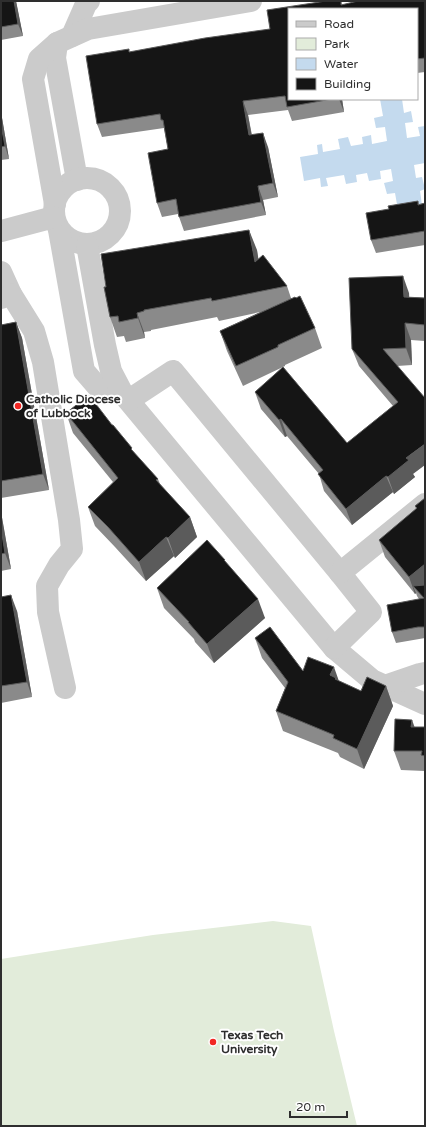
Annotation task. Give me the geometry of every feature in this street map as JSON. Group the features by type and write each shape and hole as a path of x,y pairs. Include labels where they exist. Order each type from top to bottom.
{"lane":[{"path":"77,180 55,58 86,4 90,1"},
{"path":"126,397 98,386 84,372 32,79 39,59 64,40 88,29 251,1"},
{"path":"80,178 91,178 102,182 110,188 117,197 120,208 119,219 115,229 108,237 98,243 87,245 76,243 67,238 56,217 56,198 62,189 70,182 77,180 80,178"},
{"path":"1,231 56,217"},
{"path":"87,245 106,351 112,371 126,397 334,648 372,680 425,704"},
{"path":"1,272 6,296 34,331 43,362 70,520 72,549 59,565 47,586 48,612 65,688"},
{"path":"126,397 173,371 371,612 334,648"},
{"path":"340,573 425,504"},
{"path":"385,686 425,673"}],"green space":[{"name":"Texas Tech University","path":"273,921 311,926 357,1126 1,1126 1,959 153,935"}],"water":[{"path":"380,100 402,100 404,113 411,111 413,122 405,123 407,138 420,136 418,127 425,126 425,163 414,165 416,178 422,177 425,189 420,191 422,205 398,210 395,193 387,194 384,183 393,181 391,169 380,171 381,179 369,181 367,173 356,175 357,182 346,184 344,175 326,178 328,186 321,187 320,178 304,181 300,157 318,154 317,145 322,144 323,152 340,149 338,139 348,137 351,146 363,144 362,137 371,135 372,144 387,141 385,127 376,128 374,118 383,116"}],"building":[{"path":"1,1 14,1 18,24 1,27"},
{"path":"326,1 341,1 341,5 358,1 425,1 425,58 418,59 418,8 288,8 288,100 326,100 287,107 285,96 243,101 249,135 263,133 273,183 258,186 261,202 179,217 176,199 157,203 148,153 168,149 163,120 161,120 160,114 97,124 86,56 129,49 129,52 205,38 270,29 267,10"},
{"path":"1,125 5,146 1,147"},
{"path":"418,201 418,205 425,203 425,231 371,240 366,213 389,209 388,206"},
{"path":"249,230 255,262 263,255 287,286 212,301 211,298 144,310 137,313 138,318 119,322 118,316 110,317 104,287 106,287 101,254"},
{"path":"403,276 404,297 425,298 425,325 405,323 406,348 383,349 425,398 425,444 406,458 409,460 388,477 386,476 346,509 318,474 323,470 281,419 279,420 255,392 283,367 347,443 398,402 352,349 349,278"},
{"path":"300,296 315,328 236,366 220,331"},
{"name":"Catholic Diocese of Lubbock","path":"16,322 43,474 1,481 1,325"},
{"path":"89,395 132,448 131,449 158,479 156,480 190,517 139,562 88,507 118,478 66,413"},
{"path":"425,498 425,564 409,577 379,540 417,508 415,506"},
{"path":"1,528 5,553 1,554"},
{"path":"207,540 258,599 207,644 189,622 157,588"},
{"path":"425,585 425,627 392,632 387,605 424,598 413,586"},
{"path":"11,595 27,682 1,686 1,597"},
{"path":"270,627 303,671 308,657 334,667 330,675 336,678 335,679 361,691 367,677 386,686 357,749 333,738 334,735 276,711 288,682 255,638"},
{"path":"395,719 412,720 411,727 425,727 425,756 421,755 422,751 394,751"}],"place":[{"name":"Catholic Diocese of Lubbock","path":"18,406"},
{"name":"Texas Tech University","path":"213,1042"}]}
